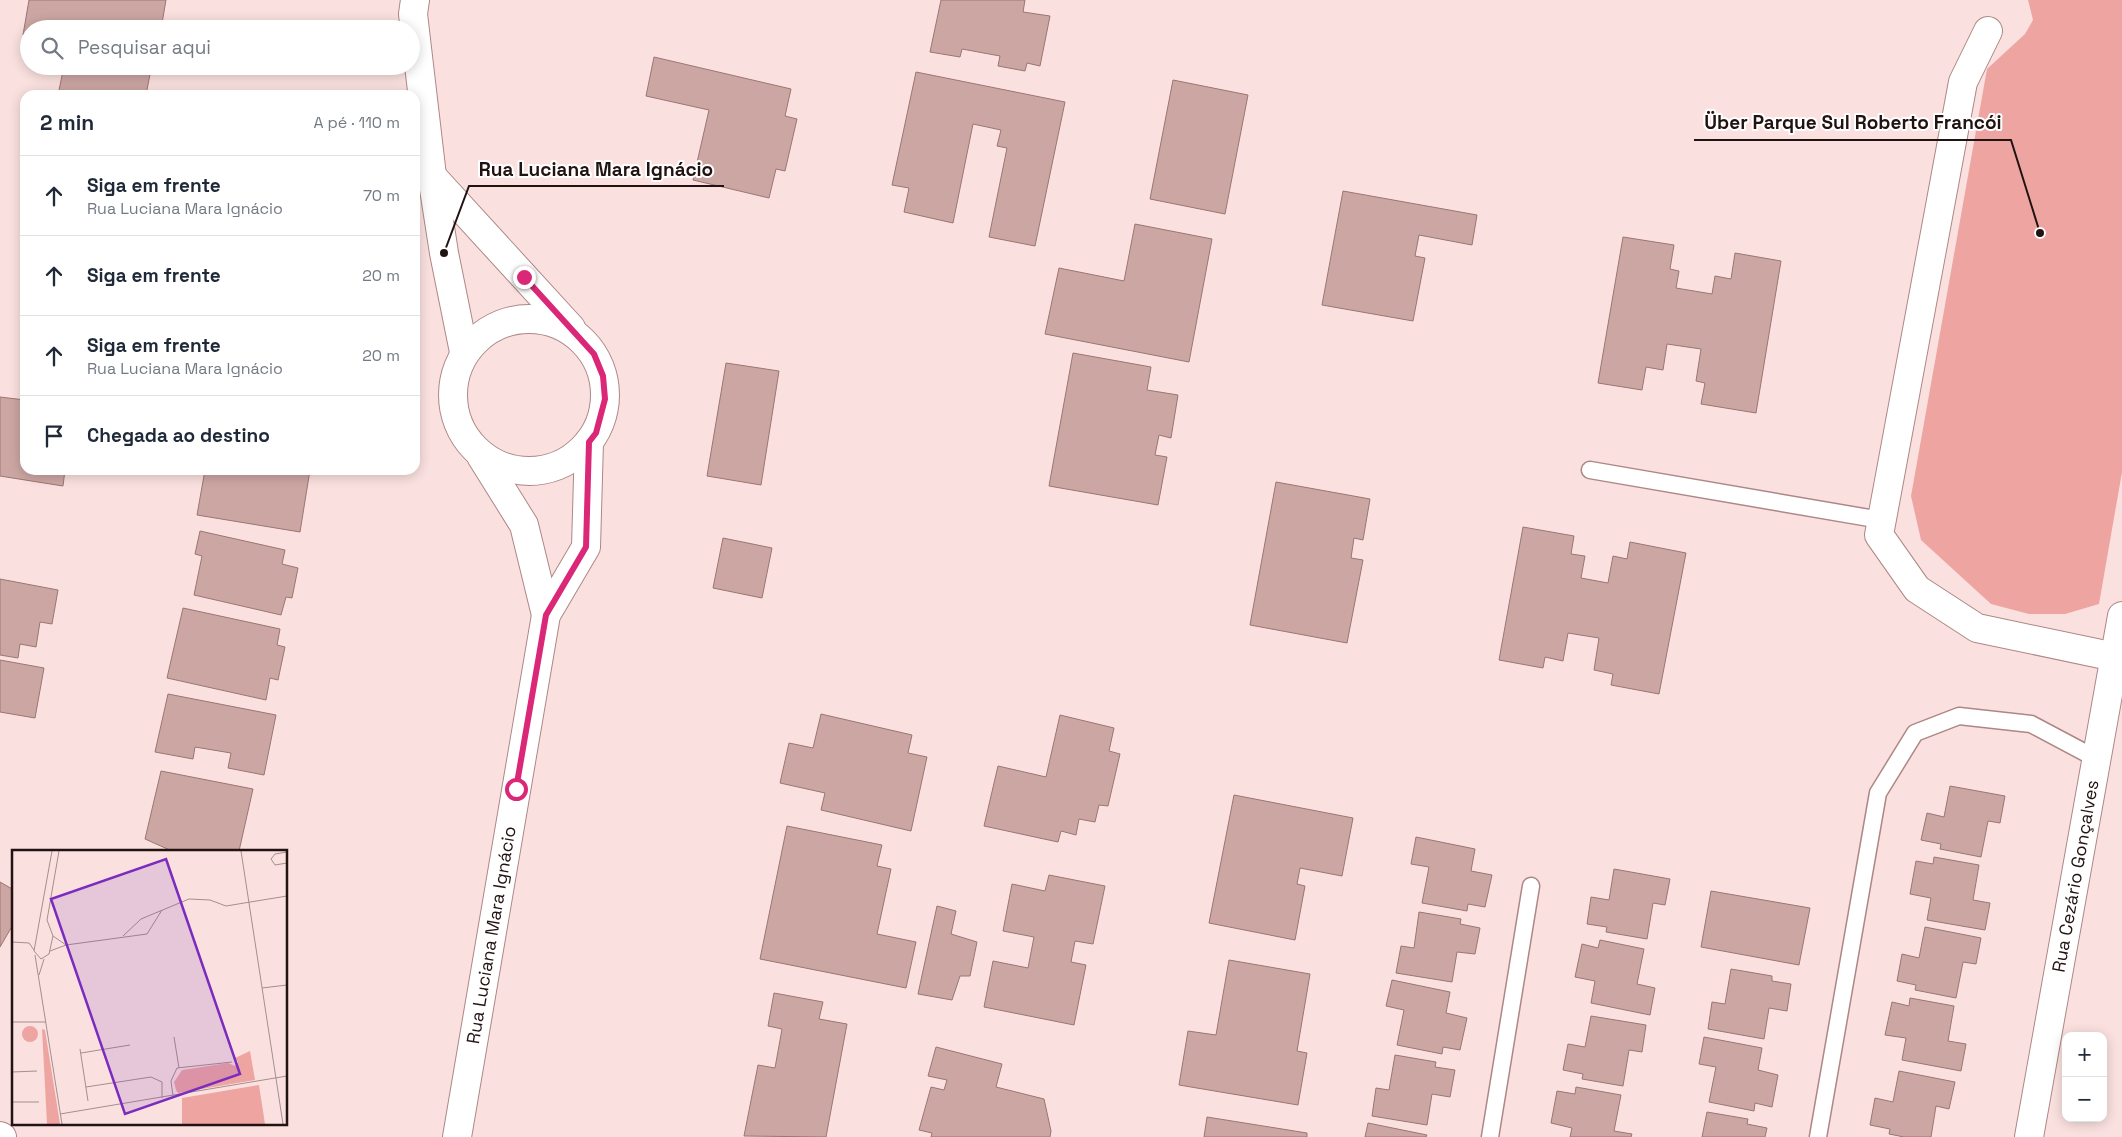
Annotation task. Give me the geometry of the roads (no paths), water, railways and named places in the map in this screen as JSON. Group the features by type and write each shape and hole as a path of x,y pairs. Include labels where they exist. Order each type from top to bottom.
{"street":[{"path":"415,0 415,20"},
{"path":"1988,31 1963,82 1879,535 1917,589 1977,628 2115,657"},
{"path":"420,68 432,176 444,253 464,352"},
{"path":"432,176 577,335 594,354 603,376 605,399 596,433 573,458 552,468 529,473 507,469 478,450 457,423 451,399 454,374 464,352 482,333 505,322 530,318 555,322 577,335"},
{"name":"Rua Luciana Mara Ignácio","path":"457,1137 546,615 586,547 589,442"},
{"name":"Rua Luciana Mara Ignácio","path":"478,450 524,525 546,615"},
{"name":"Rua Cezário Gonçalves","path":"2029,1137 2122,616"}],"lane":[{"path":"1590,470 1882,520"},
{"path":"1818,1137 1878,793 1915,733 1959,716 2031,724 2097,759"},
{"path":"1490,1137 1531,886"}],"place":[{"name":"Über Parque Sul Roberto Francói","path":"2040,233"},
{"name":"Rua Luciana Mara Ignácio","path":"444,253"}]}
